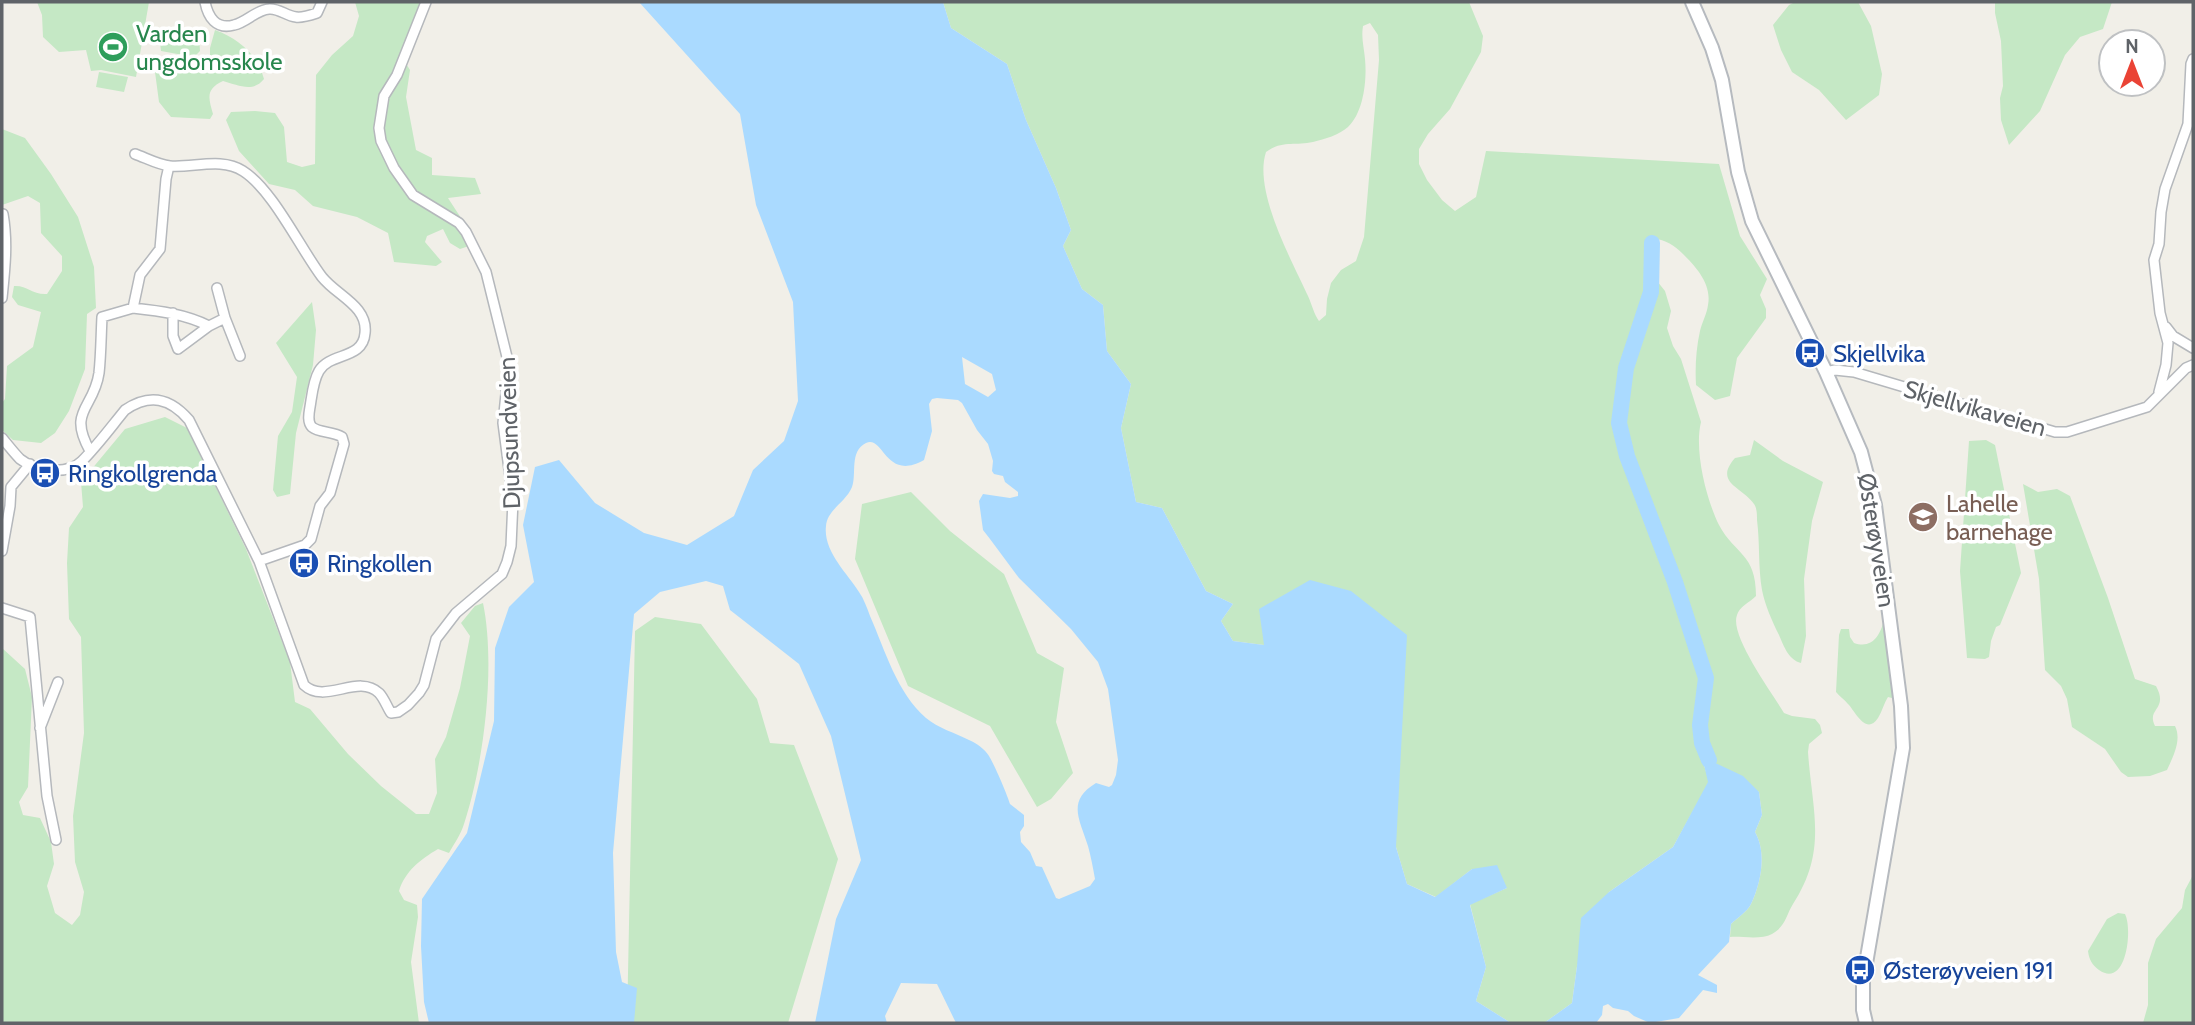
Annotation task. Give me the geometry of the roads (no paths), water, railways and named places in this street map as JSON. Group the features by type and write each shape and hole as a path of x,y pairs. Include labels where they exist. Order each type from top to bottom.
{"main road":[{"name":"Østerøyveien","path":"1692,2 1712,48 1722,80 1738,172 1752,221 1826,372 1861,452 1872,489 1903,726 1901,766 1863,981 1866,1023"}],"street":[{"path":"205,2 212,21 221,25 234,25 269,9 296,17 310,15 317,13 322,2"},
{"name":"Djupsundveien","path":"259,561 307,689 331,693 349,687 374,690 381,694 391,713 408,705 424,685 436,639 443,628 456,613 502,574 507,562 511,546 513,500 503,423 509,365 486,272 459,223 413,195 394,169 381,141 379,128 384,96 397,75 426,2"},
{"path":"2193,59 2188,124 2163,199 2159,244 2154,260 2160,313 2165,325 2174,336 2193,348"},
{"path":"2,438 21,460 40,468 65,469 81,462 125,410 133,405 154,400 178,408 189,420 259,561 305,545 311,540 320,506 330,494 344,444 342,437 335,433 313,429 310,425 314,384 319,370 325,364 354,353 364,340 365,322 359,311 323,278 271,201 242,169 206,163 169,166 135,154"},
{"path":"133,308 140,275 160,249 169,166"},
{"path":"2,298 7,234 3,214"},
{"path":"217,288 240,356"},
{"path":"90,451 81,435 80,424 99,375 102,317 133,308 173,313 209,326"},
{"path":"173,313 173,336 178,349 209,326 225,318"},
{"path":"2159,394 2168,354 2165,325"},
{"name":"Skjellvikaveien","path":"1826,372 1854,372 2054,432 2079,430 2147,407 2186,368 2193,365"},
{"path":"2,551 11,487 30,464"},
{"path":"2,608 30,617 47,796 56,840"},
{"path":"40,728 58,681"}],"water":[{"path":"639,2 943,2 951,28 1007,64 1026,120 1071,230 1063,246 1082,289 1103,305 1107,351 1131,384 1121,428 1136,502 1162,508 1206,591 1233,604 1221,621 1233,641 1264,645 1259,609 1310,580 1351,591 1407,635 1396,847 1407,884 1435,897 1472,869 1497,865 1507,888 1470,905 1486,967 1476,1001 1511,1023 956,1023 937,984 901,983 885,1016 887,1023 815,1023 836,919 861,860 831,736 799,664 730,610 723,586 706,581 660,592 634,614 613,853 616,952 622,982 637,988 634,1023 429,1023 424,1002 422,899 467,833 494,721 495,648 509,607 534,582 523,525 535,467 559,460 595,503 644,533 687,545 734,516 753,470 784,441 798,401 793,302 756,205 740,114","holes":["962,357 992,374 996,390 988,397 965,384","932,399 958,400 962,403 988,444 993,461 992,471 1003,476 1005,482 1018,492 1018,496 1010,498 983,494 979,501 983,530 1019,578 1071,629 1098,662 1108,689 1118,760 1116,775 1109,787 1096,783 1087,790 1078,804 1079,819 1095,879 1090,886 1059,899 1056,898 1042,867 1036,866 1030,852 1021,842 1024,815 1010,804 989,756 975,743 931,722 916,708 899,684 862,598 828,544 827,520 852,487 857,451 866,443 872,442 901,466 924,460 932,431 929,404"]},
{"path":"1709,760 1743,776 1759,792 1762,815 1755,832 1762,858 1755,896 1747,910 1731,924 1729,942 1698,975 1717,985 1717,993 1703,990 1679,1018 1650,1023 1608,1004 1603,1006 1602,1015 1596,1023 1544,1023 1572,1003 1581,918 1609,892 1673,847 1708,782 1704,765"}],"waterway":[{"path":"1652,243 1651,292 1626,368 1619,423 1627,456 1675,582 1706,678 1700,725 1702,743 1709,760"}],"place":[{"name":"Varden ungdomsskole","path":"113,47"},
{"name":"Skjellvika","path":"1810,353"},
{"name":"Ringkollgrenda","path":"45,473"},
{"name":"Lahelle barnehage","path":"1923,517"},
{"name":"Ringkollen","path":"304,563"},
{"name":"Østerøyveien 191","path":"1860,970"}]}
